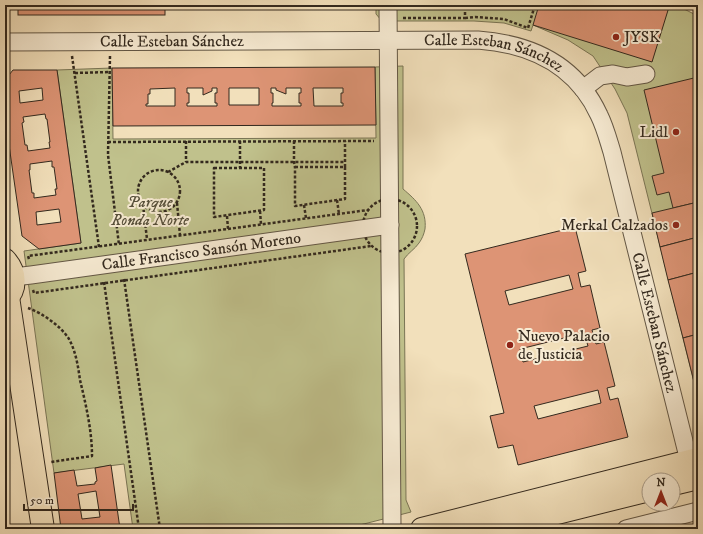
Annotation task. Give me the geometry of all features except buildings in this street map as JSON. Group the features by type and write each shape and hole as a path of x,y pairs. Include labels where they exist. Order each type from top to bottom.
{"main road":[{"path":"8,288 43,529"},
{"path":"422,529 690,472"},
{"path":"493,529 641,492"}],"street":[{"path":"392,12 388,40 392,524"},
{"name":"Calle Esteban Sánchez","path":"5,42 478,40 503,43 528,50 550,60 576,79 598,113 607,136 690,472"},
{"path":"583,89 600,76 613,74 627,77 646,74"},
{"name":"Calle Francisco Sansón Moreno","path":"8,288 102,265 390,225"},
{"path":"626,529 698,511"}],"path":[{"path":"465,5 465,18"},
{"path":"392,12 465,18 475,17 504,19 528,28 535,5"},
{"path":"70,42 139,529"},
{"path":"110,42 108,156 124,281 160,529"},
{"path":"75,73 110,72"},
{"path":"186,141 186,162"},
{"path":"240,141 240,168"},
{"path":"294,141 295,206 345,199 345,141"},
{"path":"108,142 379,141"},
{"path":"168,172 186,162 345,162"},
{"path":"295,167 345,167"},
{"path":"214,168 264,168 264,210 260,211 214,217 214,168"},
{"path":"177,202 167,210 160,212 147,209 139,199 138,192 142,178 147,173 154,170 168,172 174,176 180,189 177,202 180,235"},
{"path":"337,200 339,214"},
{"path":"142,204 147,240"},
{"path":"304,205 306,218"},
{"path":"28,256 368,210"},
{"path":"260,211 261,224"},
{"path":"227,216 228,229"},
{"path":"34,294 371,246"},
{"path":"8,288 27,308 48,318 68,337 74,350 92,444 92,456 34,465"}],"green space":[{"path":"376,5 676,5 698,16 698,398 627,113 615,89 593,56 568,40 533,25 531,31 504,23 474,21 382,21 376,14"},
{"name":"Parque Ronda Norte","path":"403,66 403,189 420,206 425,222 425,231 421,240 404,259 406,500 411,512 344,529 133,529 124,464 54,473 24,251 81,243 57,70 112,68 113,139 376,138 375,67"}],"place":[{"name":"JYSK","path":"616,37"},
{"name":"Lidl","path":"676,132"},
{"name":"Merkal Calzados","path":"676,225"},
{"name":"Nuevo Palacio de Justicia","path":"510,345"}]}
